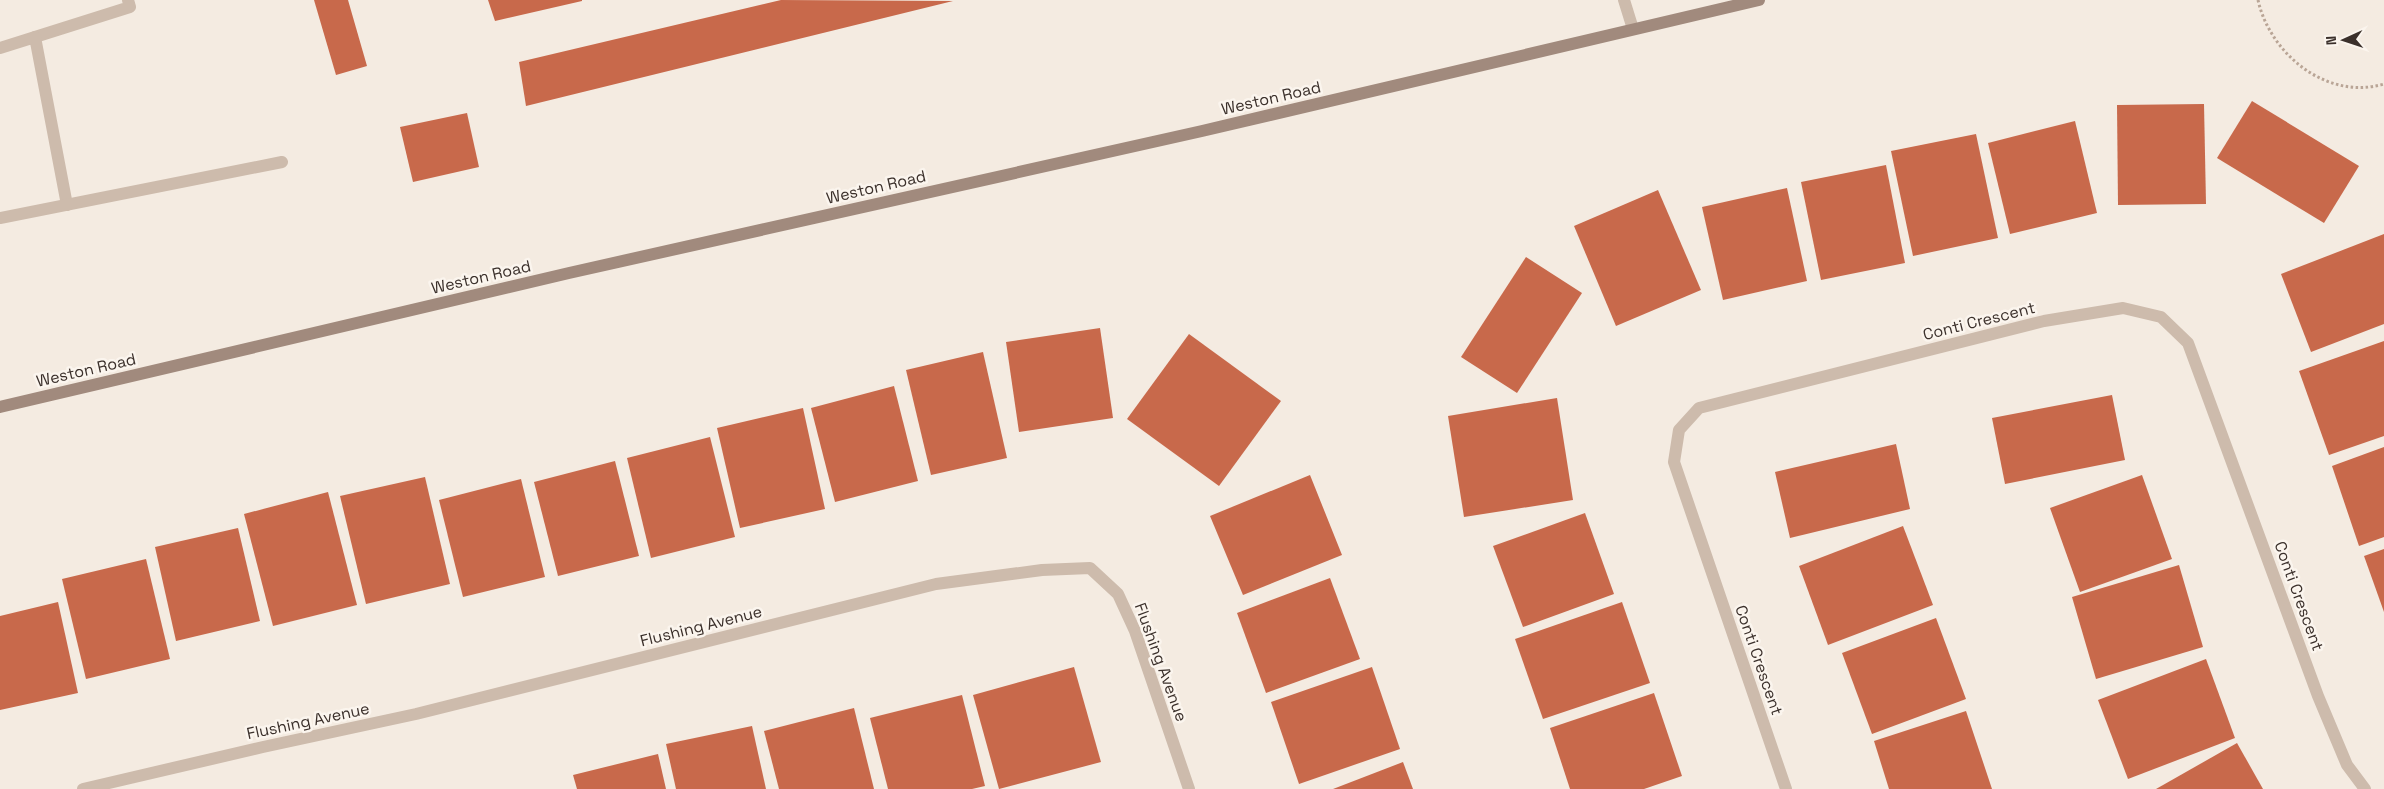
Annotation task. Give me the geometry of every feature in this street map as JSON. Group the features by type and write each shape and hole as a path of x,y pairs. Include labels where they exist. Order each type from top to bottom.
{"main road":[{"name":"Weston Road","path":"0,407 569,273 1202,131 1758,0"}],"street":[{"path":"0,48 130,7 128,0"},
{"path":"1624,0 1633,30"},
{"path":"35,37 67,205"},
{"path":"0,218 282,162"},
{"name":"Conti Crescent","path":"1786,789 1674,462 1678,430 1699,408 2044,321 2123,308 2161,317 2188,343 2318,696 2347,765 2365,789"},
{"name":"Flushing Avenue","path":"83,789 416,714 936,584 1042,570 1090,568 1118,594 1135,631 1190,789"}],"path":[{"path":"2258,0 2268,30 2282,49 2301,68 2323,79 2353,89 2384,84"}],"building":[{"path":"314,0 348,0 367,66 336,75"},
{"path":"488,0 582,0 582,1 495,21"},
{"path":"781,0 953,1 526,106 519,62"},
{"path":"2252,101 2359,166 2324,223 2217,158"},
{"path":"2204,104 2206,204 2118,205 2117,105"},
{"path":"467,113 479,167 413,182 400,127"},
{"path":"2075,121 2097,213 2010,234 1988,143"},
{"path":"1976,134 1998,238 1913,256 1891,151"},
{"path":"1886,165 1905,263 1821,280 1801,182"},
{"path":"1787,188 1807,281 1723,300 1702,207"},
{"path":"1658,190 1701,290 1616,326 1574,226"},
{"path":"2384,234 2384,324 2311,352 2281,274"},
{"path":"1526,257 1582,293 1517,393 1461,357"},
{"path":"1100,328 1113,418 1019,432 1006,342"},
{"path":"1189,334 1281,401 1219,486 1127,419"},
{"path":"2384,341 2384,436 2329,455 2299,371"},
{"path":"983,352 1007,458 931,475 906,370"},
{"path":"894,386 918,481 835,502 811,408"},
{"path":"2112,395 2125,460 2005,484 1992,418"},
{"path":"1557,398 1573,500 1464,517 1448,416"},
{"path":"803,408 825,509 740,528 717,428"},
{"path":"710,437 735,537 651,558 627,458"},
{"path":"1896,444 1910,509 1790,538 1775,472"},
{"path":"2384,447 2384,537 2359,546 2332,466"},
{"path":"615,461 639,556 558,576 534,482"},
{"path":"1310,475 1342,555 1243,595 1210,516"},
{"path":"2142,475 2172,559 2080,592 2050,508"},
{"path":"425,477 450,584 366,604 340,496"},
{"path":"521,479 545,577 463,597 439,500"},
{"path":"328,492 357,605 273,626 244,514"},
{"path":"1585,513 1614,594 1523,627 1493,546"},
{"path":"1903,526 1933,605 1828,645 1799,566"},
{"path":"238,528 260,621 176,641 155,547"},
{"path":"2384,549 2384,612 2364,556"},
{"path":"146,559 170,659 86,679 62,579"},
{"path":"2179,565 2203,647 2096,679 2072,597"},
{"path":"1330,578 1360,659 1266,693 1237,613"},
{"path":"58,602 78,693 0,710 0,616"},
{"path":"1622,602 1650,683 1543,719 1515,639"},
{"path":"1936,618 1966,699 1872,734 1842,653"},
{"path":"2206,659 2235,738 2128,779 2098,700"},
{"path":"1074,667 1101,762 999,789 973,695"},
{"path":"1372,667 1400,749 1299,784 1271,702"},
{"path":"1654,693 1682,776 1644,789 1570,789 1550,728"},
{"path":"962,695 985,786 972,789 888,789 870,718"},
{"path":"854,708 874,789 779,789 764,731"},
{"path":"1966,711 1992,789 1889,789 1874,741"},
{"path":"752,726 766,789 676,789 666,744"},
{"path":"2237,743 2263,789 2156,789"},
{"path":"658,754 666,789 577,789 573,775"},
{"path":"1403,762 1413,789 1333,789"}]}
